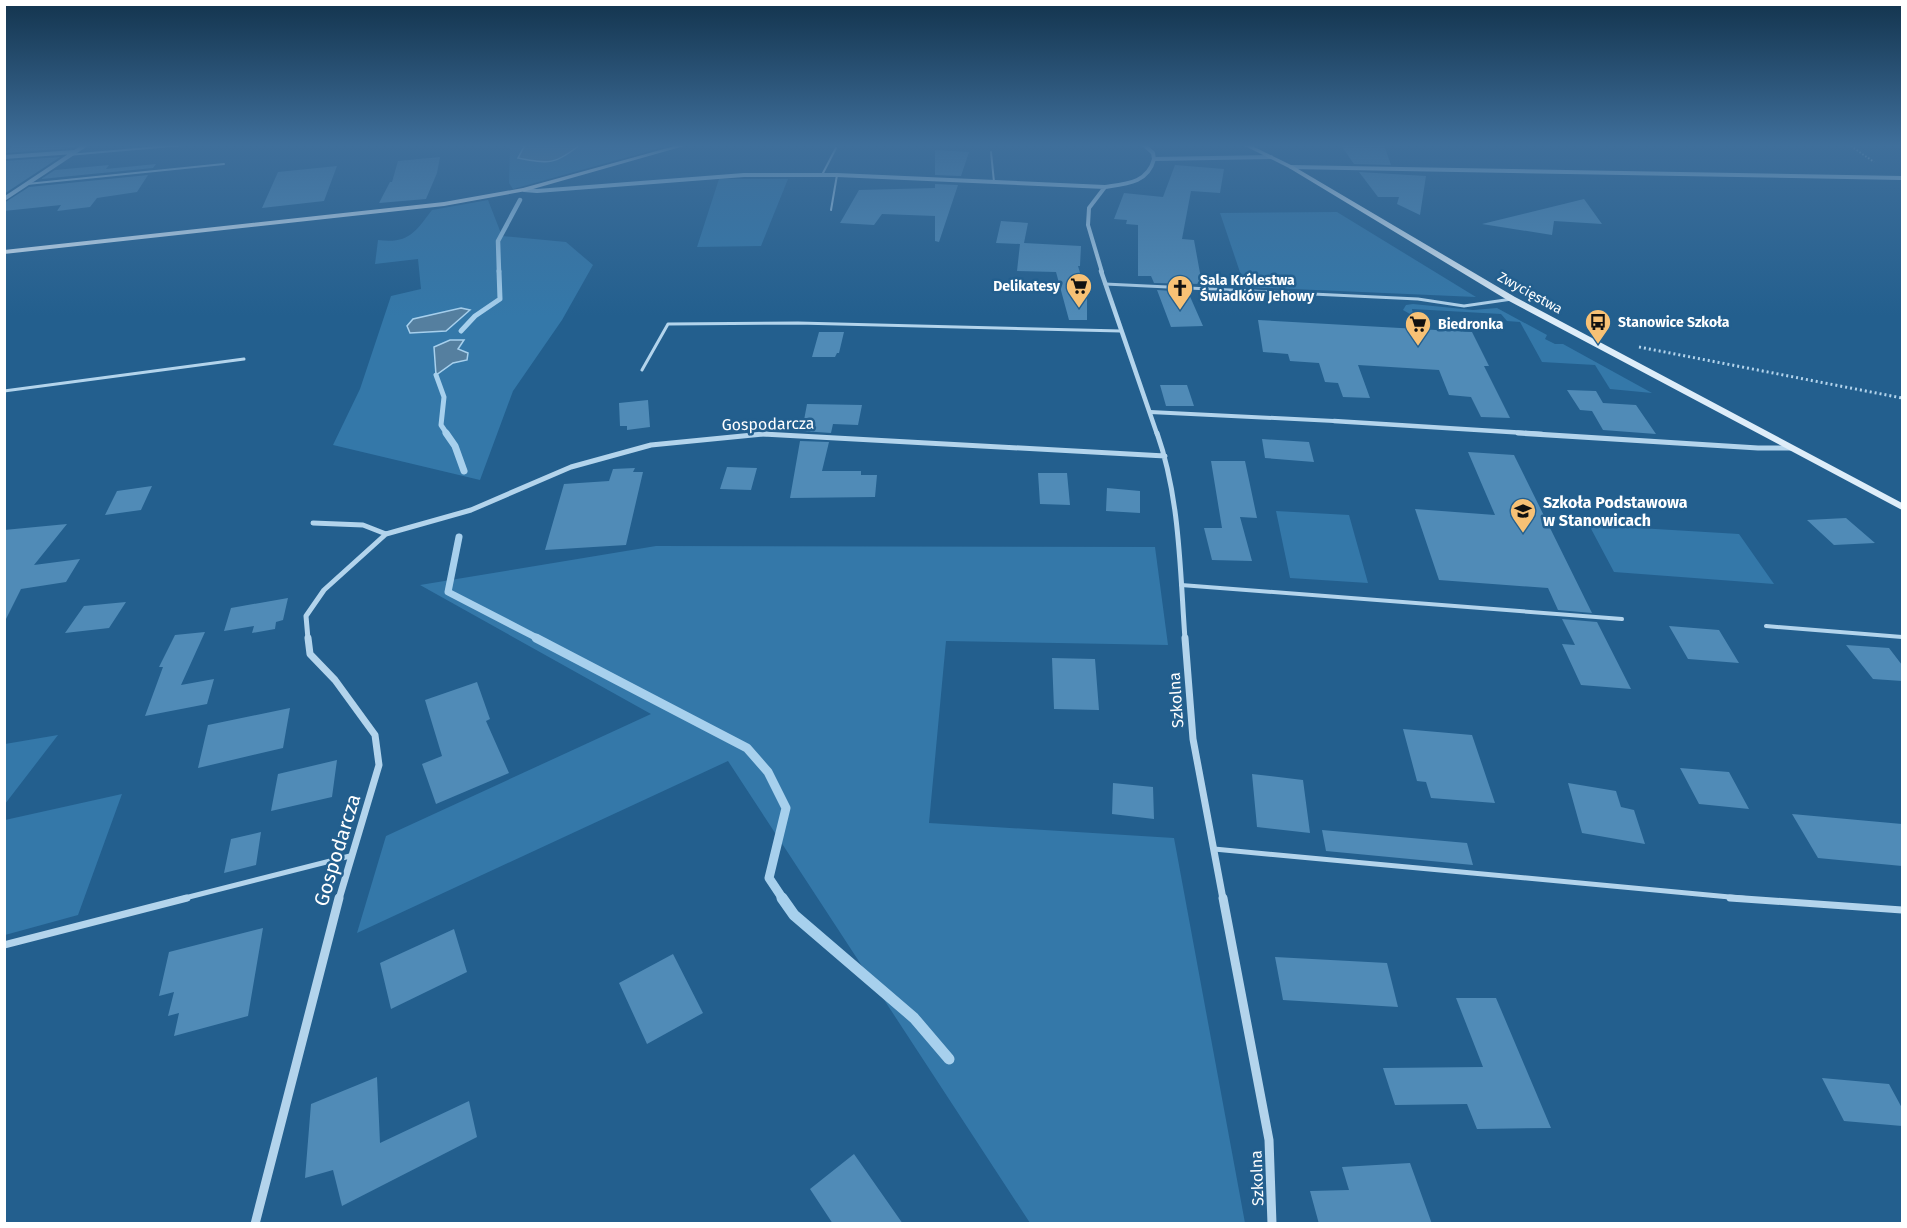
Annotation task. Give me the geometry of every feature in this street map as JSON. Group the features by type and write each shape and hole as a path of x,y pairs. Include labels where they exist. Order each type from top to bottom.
{"main road":[{"path":"4,252 458,201"},
{"name":"Zwycięstwa","path":"1348,201 1512,299 1902,507"}],"street":[{"name":"Szkolna","path":"1094,201 1089,208 1088,225 1121,330 1165,456 1181,585 1193,740 1269,1140 1272,1224"},
{"path":"1150,412 1334,421 1758,448 1791,448"},
{"name":"Gospodarcza","path":"255,1224 350,856 370,801 379,765 375,735 335,680 310,654 306,616 324,590 386,534 471,510 571,467 651,445 698,440 764,434 1165,456"},
{"path":"313,523 363,525 386,534"}],"lane":[{"path":"831,210 832,201"},
{"path":"1106,284 1418,299 1464,306 1512,299"},
{"path":"642,370 668,324 798,323 1121,330"},
{"path":"4,391 244,358"},
{"path":"1181,585 1622,620"},
{"path":"1766,626 1902,637"},
{"path":"1214,849 1731,898 1902,910"},
{"path":"4,945 350,856"}],"path":[{"path":"1605,349 1640,346 1902,398"}],"shaded area":[{"path":"489,201 502,236 566,242 593,265 562,320 513,391 480,480 333,445 360,389 391,296 421,289 418,259 375,264 378,240 397,240 410,235 432,210"},
{"path":"712,201 779,201 761,246 697,247"},
{"path":"1337,212 1476,297 1245,287 1220,213"},
{"path":"1406,305 1473,310 1497,308 1547,335 1545,339 1555,344 1563,344 1652,393 1610,389 1595,365 1542,362 1520,322 1507,321 1501,314 1412,309 1413,314 1410,314 1403,310"},
{"path":"461,308 470,310 446,331 410,333 407,326 413,319"},
{"path":"450,340 464,340 458,349 468,353 467,360 453,363 436,375 434,347"},
{"path":"1276,511 1349,515 1368,583 1290,578"},
{"path":"1589,525 1739,534 1774,584 1614,572"},
{"path":"656,546 1155,547 1168,645 946,641 929,823 1174,838 1245,1223 1030,1223 728,761 357,933 386,836 651,714 420,585"},
{"path":"58,735 5,804 5,744"},
{"path":"122,794 78,915 5,935 5,820"}],"building":[{"path":"94,201 90,207 57,211 61,205 4,211 4,203"},
{"path":"265,201 321,201 262,208"},
{"path":"852,201 953,201 939,242 935,241 935,216 882,214 874,225 840,223"},
{"path":"1121,201 1189,201 1182,239 1194,240 1202,284 1154,283 1151,276 1138,276 1138,225 1126,224 1127,220 1114,219"},
{"path":"1398,201 1422,201 1420,215 1397,204"},
{"path":"1575,201 1586,201 1602,224 1554,221 1552,235 1482,224"},
{"path":"1001,221 1028,223 1024,243 1081,246 1080,266 1078,266 1087,296 1087,320 1069,320 1056,272 1017,271 1020,244 996,243"},
{"name":"Sala Królestwa Świadków Jehowy","path":"1157,290 1188,292 1203,326 1171,327"},
{"path":"1258,320 1472,332 1489,366 1484,366 1510,418 1481,417 1471,397 1449,395 1439,370 1358,365 1370,398 1343,397 1338,383 1325,382 1319,363 1290,361 1288,354 1263,352"},
{"path":"819,332 844,332 839,353 835,357 812,357"},
{"path":"1160,385 1187,385 1194,406 1166,406"},
{"path":"1567,390 1596,391 1603,403 1636,405 1656,434 1603,430 1592,411 1580,410"},
{"path":"648,400 650,427 627,430 627,426 620,426 619,403"},
{"path":"807,404 862,405 858,425 833,424 831,433 802,431"},
{"path":"1262,439 1309,442 1314,462 1265,458"},
{"path":"800,441 829,442 822,471 861,471 861,475 877,475 875,497 790,498"},
{"name":"Szkoła Podstawowa w Stanowicach","path":"1468,452 1514,455 1592,613 1558,610 1548,588 1439,580 1415,509 1495,515"},
{"path":"1211,461 1245,461 1257,518 1240,517 1252,561 1212,560 1204,528 1222,528"},
{"path":"727,467 757,468 751,490 720,489"},
{"path":"635,468 633,472 643,472 626,545 545,550 564,484 609,481 613,469"},
{"path":"1038,473 1067,473 1070,505 1040,504"},
{"path":"152,486 141,510 105,515 117,491"},
{"path":"1107,488 1140,491 1140,513 1106,511"},
{"path":"1846,518 1875,543 1834,545 1807,520"},
{"path":"67,524 34,565 80,559 66,582 21,589 4,623 4,530"},
{"path":"288,598 283,620 276,622 275,629 252,633 254,626 224,631 231,608"},
{"path":"126,602 109,628 65,633 84,606"},
{"path":"1562,619 1597,622 1631,689 1581,685 1562,644 1575,645"},
{"path":"1669,626 1719,630 1739,663 1688,659"},
{"path":"205,632 181,685 214,679 207,704 145,716 163,667 159,667 175,635"},
{"path":"1846,645 1889,648 1902,665 1902,681 1873,679"},
{"path":"1052,658 1095,659 1099,710 1054,709"},
{"path":"477,682 490,719 486,721 509,773 436,804 422,764 442,756 425,700"},
{"path":"290,708 283,748 198,768 208,725"},
{"path":"1403,729 1472,735 1495,803 1431,798 1426,782 1417,781"},
{"path":"337,760 332,797 271,811 278,774"},
{"path":"1680,768 1729,772 1749,809 1699,804"},
{"path":"1252,774 1303,780 1310,833 1257,827"},
{"path":"1113,783 1153,787 1154,819 1112,814"},
{"path":"1568,783 1616,791 1621,807 1634,810 1645,844 1582,833"},
{"path":"1792,814 1902,824 1902,866 1818,858"},
{"path":"1322,830 1467,843 1473,865 1326,851"},
{"path":"261,832 256,865 224,873 231,839"},
{"path":"263,928 248,1016 174,1036 179,1013 168,1016 174,992 159,996 169,952"},
{"path":"454,929 467,972 391,1009 380,963"},
{"path":"673,954 703,1013 647,1044 619,983"},
{"path":"1275,957 1387,963 1398,1007 1283,1000"},
{"path":"1456,998 1496,998 1551,1128 1477,1129 1467,1104 1395,1105 1383,1068 1483,1067"},
{"path":"377,1077 380,1143 469,1101 477,1137 342,1206 333,1170 305,1178 311,1104"},
{"path":"1822,1078 1889,1084 1902,1108 1902,1126 1844,1121"},
{"path":"854,1154 903,1224 833,1224 810,1189"},
{"path":"1410,1163 1432,1224 1319,1224 1310,1191 1349,1190 1342,1167"}],"waterway":[{"path":"499,272 498,241 519,201"},
{"path":"461,331 475,316 500,299 499,271"},
{"path":"436,375 444,397 441,425 447,434"},
{"path":"446,433 455,446 464,471"},
{"path":"459,537 448,592 539,639"},
{"path":"536,638 747,748 768,772 786,808 769,878 783,899"},
{"path":"782,898 794,915 914,1018 949,1059"}],"place":[{"name":"Delikatesy","path":"1079,309"},
{"name":"Sala Królestwa Świadków Jehowy","path":"1180,311"},
{"name":"Stanowice Szkoła","path":"1598,345"},
{"name":"Biedronka","path":"1418,347"},
{"name":"Szkoła Podstawowa w Stanowicach","path":"1523,534"}]}
